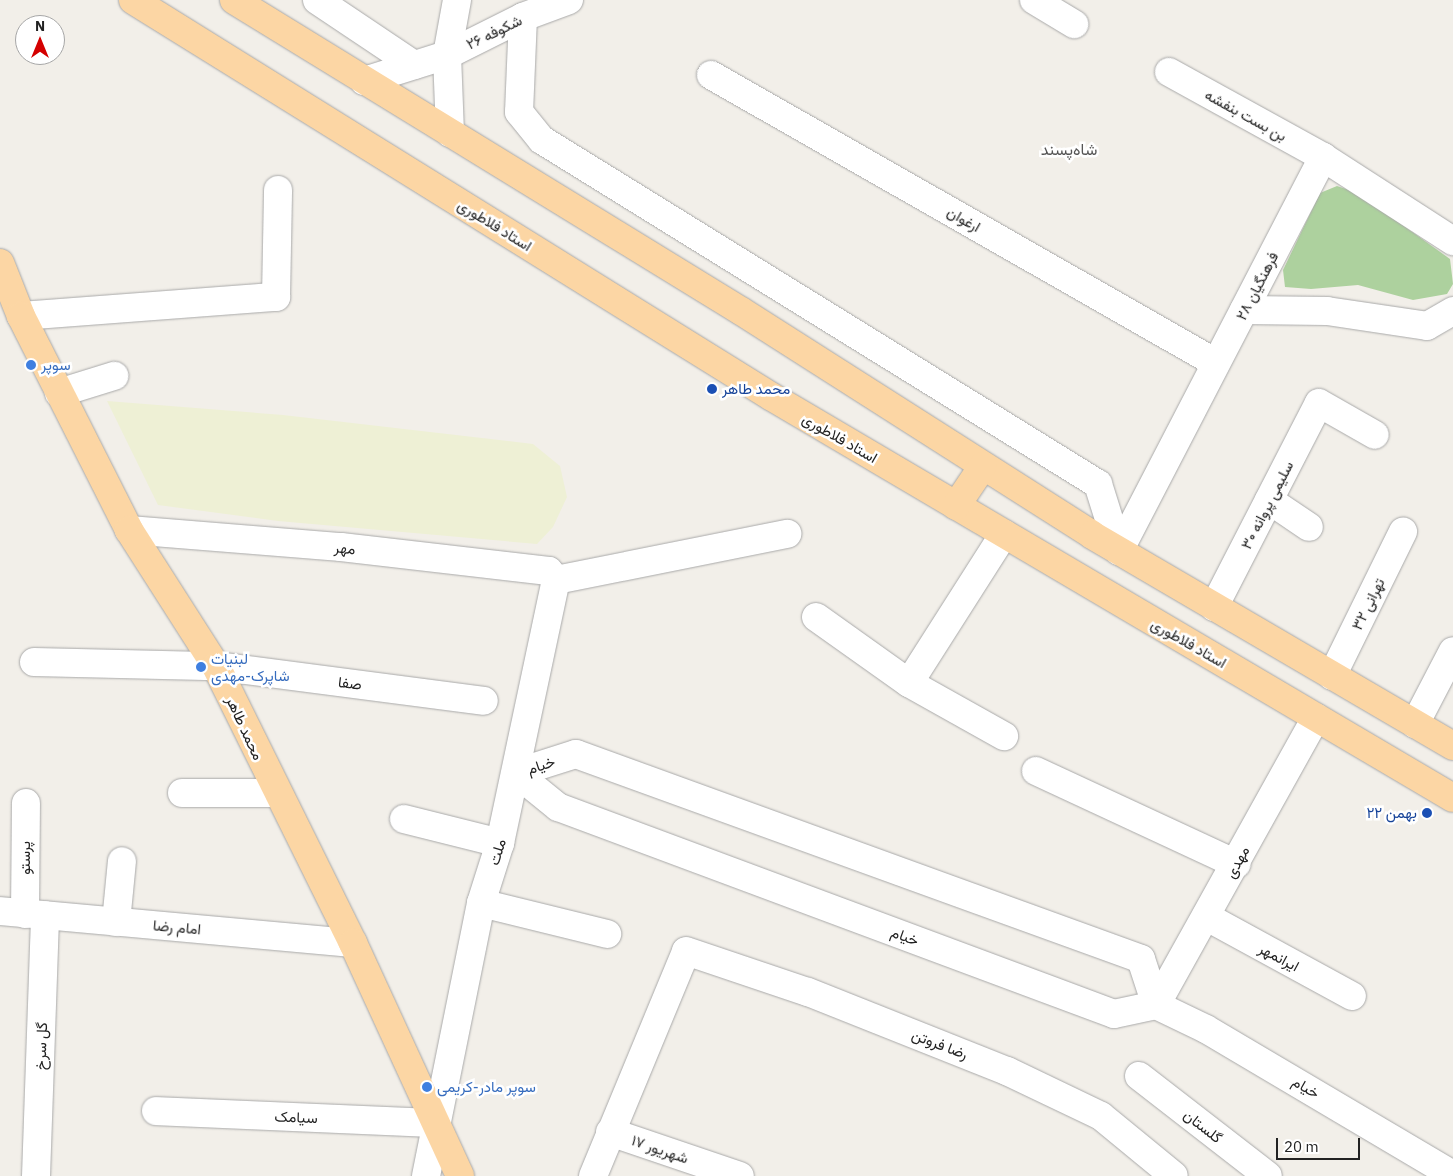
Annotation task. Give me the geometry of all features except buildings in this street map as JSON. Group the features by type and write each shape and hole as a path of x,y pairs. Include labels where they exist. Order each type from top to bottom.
{"main road":[{"name":"استاد فلاطوری","path":"133,0 772,397 1453,798"},
{"path":"234,0 1118,551 1453,746"},
{"name":"محمد طاهر","path":"0,263 21,316 129,530 216,666 276,793 353,943 460,1176"},
{"path":"956,506 983,466"}],"street":[{"path":"317,0 414,65"},
{"path":"450,133 447,55 456,0"},
{"name":"شکوفه ۲۶","path":"364,81 447,55 523,17 570,0"},
{"path":"1034,0 1074,24"},
{"path":"523,17 520,112 542,140 1098,484 1118,551"},
{"name":"بن بست بنفشه","path":"1169,72 1323,158"},
{"name":"ارغوان","path":"711,75 1216,363"},
{"path":"1323,158 1453,240"},
{"name":"فرهنگیان ۲۸","path":"1118,551 1323,158"},
{"path":"21,316 276,297 278,190"},
{"path":"1244,310 1327,311 1427,326 1453,337"},
{"path":"1427,326 1453,311"},
{"path":"59,393 114,376"},
{"name":"سلیمی پروانه ۳۰","path":"1214,607 1319,404 1374,435"},
{"path":"1269,500 1309,527"},
{"name":"مهر","path":"129,530 341,547 529,568 549,571 556,580"},
{"name":"تهرانی ۳۲","path":"1332,676 1403,532"},
{"path":"556,580 787,534"},
{"path":"909,683 1004,534"},
{"name":"ملت","path":"426,1176 481,903 500,843 556,580"},
{"path":"816,617 909,683 1004,736"},
{"path":"1415,724 1453,651"},
{"name":"صفا","path":"34,662 216,666 484,701"},
{"name":"مهدی","path":"1156,1005 1207,917 1316,717"},
{"name":"خیام","path":"516,773 576,754 1141,959 1156,1005"},
{"path":"1036,771 1236,864"},
{"name":"خیام","path":"516,773 558,807 1114,1014 1156,1005 1206,1029 1453,1175"},
{"path":"182,793 276,793"},
{"name":"پرستو","path":"23,913 26,803"},
{"path":"404,818 500,843"},
{"path":"116,922 122,861"},
{"path":"481,903 606,934"},
{"name":"امام رضا","path":"23,913 353,943"},
{"name":"گل سرخ","path":"23,913 36,1176"},
{"name":"ایرانمهر","path":"1207,917 1352,996"},
{"name":"رضا فروتن","path":"610,1132 686,951 808,992 1008,1070 1101,1116 1174,1176"},
{"name":"گلستان","path":"1139,1076 1268,1176"},
{"name":"سیامک","path":"156,1111 436,1123"},
{"path":"593,1176 610,1132"},
{"name":"۱۷ شهریور","path":"610,1132 740,1176"}],"green space":[{"path":"1337,186 1358,193 1450,259 1453,284 1447,294 1413,300 1358,285 1311,289 1285,287 1283,270 1320,193"},
{"path":"107,401 283,415 533,444 560,466 567,497 553,527 537,544 278,521 158,505"}],"place":[{"name":"سوپر","path":"31,365"},
{"name":"محمد طاهر","path":"712,389"},
{"name":"لبنیات شاپرک-مهدی","path":"201,667"},
{"name":"۲۲ بهمن","path":"1427,813"},
{"name":"سوپر مادر-کریمی","path":"427,1087"}],"district":[{"name":"شاه‌پسند","path":"1069,149"}]}
